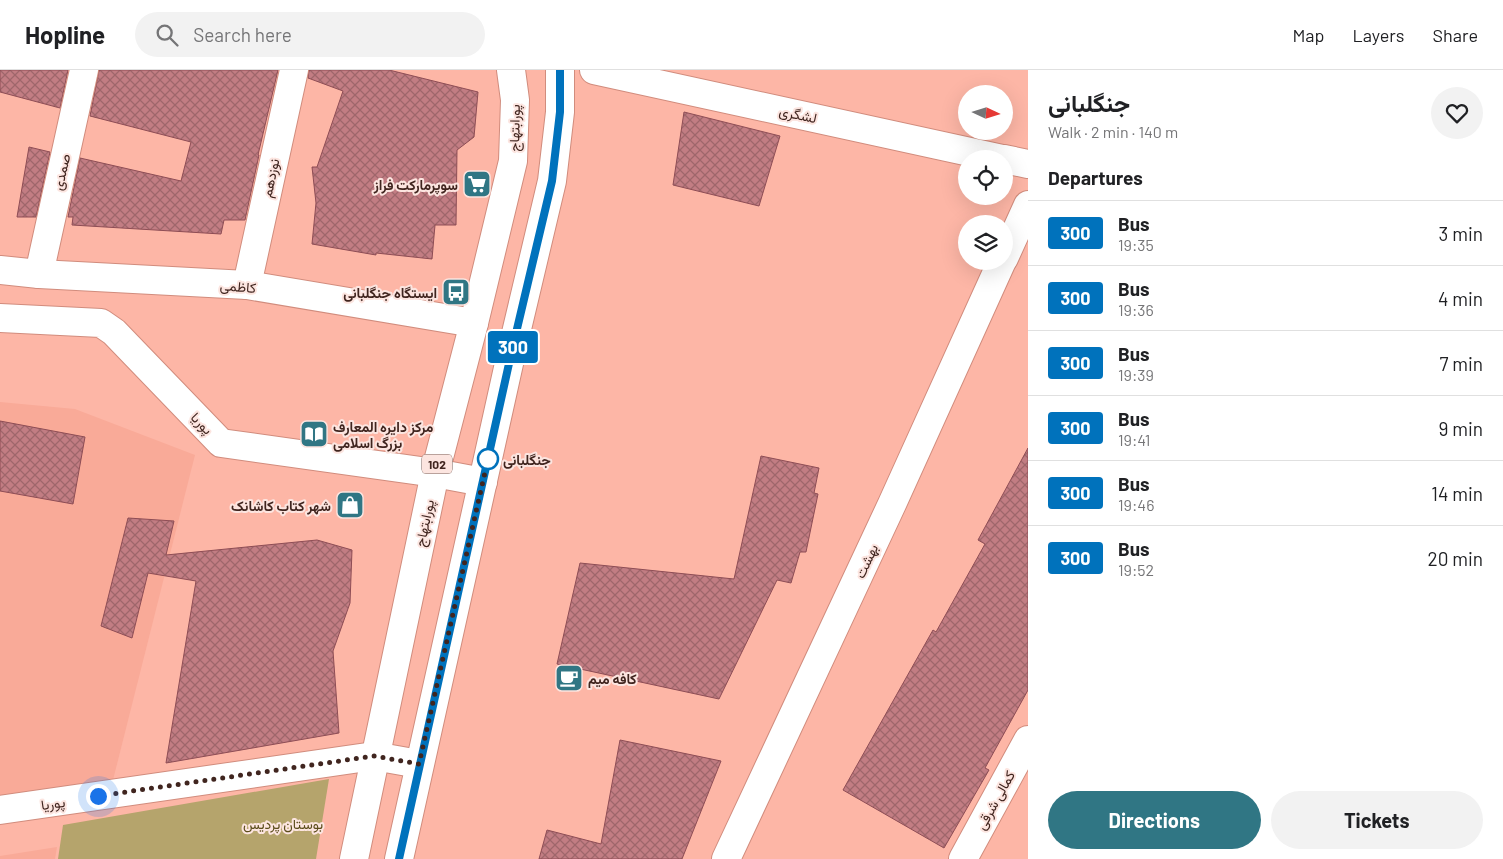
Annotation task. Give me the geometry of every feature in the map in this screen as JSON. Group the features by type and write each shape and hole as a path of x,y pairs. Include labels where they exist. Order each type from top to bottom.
{"street":[{"name":"صمدی","path":"39,274 84,70"},
{"name":"نوزدهم","path":"247,285 294,70"},
{"name":"پورابتهاج","path":"354,859 374,756 435,473 513,161 515,100 511,70"},
{"path":"399,859 512,350 552,181 560,112 560,70"},
{"name":"لشگری","path":"594,70 962,150"},
{"name":"لشگری","path":"1013,161 1028,164"},
{"name":"بهشت","path":"1013,238 1028,204"},
{"name":"کاظمی","path":"0,270 39,274 247,285 474,323"},
{"name":"بهشت","path":"726,859 892,504 998,270"},
{"name":"پوریا","path":"0,318 102,323 114,332 221,443 435,473 484,482"},
{"name":"کمالی شرقی","path":"963,859 1028,740"},
{"name":"پوریا","path":"0,810 374,756 419,764"}],"shaded area":[{"path":"0,402 75,409 195,455 113,780 0,796"},
{"path":"57,847 55,859 0,859 0,856"}],"green space":[{"name":"بوستان پردیس","path":"329,779 316,859 58,859 63,825"}],"building":[{"path":"0,70 68,70 60,108 0,92"},
{"path":"99,70 278,70 245,220 224,220 221,234 72,225 73,217 68,217 80,158 181,181 191,142 90,116"},
{"path":"309,70 389,70 478,92 474,137 457,150 456,225 435,225 432,259 376,253 376,255 312,244 316,203 312,167 317,167 343,91 308,78"},
{"path":"684,112 780,136 759,206 673,185"},
{"path":"29,147 50,152 36,217 17,217"},
{"path":"0,421 85,437 73,504 0,491"},
{"path":"1028,448 1028,690 985,768 989,770 944,848 843,790 933,630 936,632 985,544 978,540"},
{"path":"761,456 819,468 814,493 818,494 806,552 800,552 791,583 777,580 719,699 557,664 580,563 734,579"},
{"path":"128,518 174,521 166,555 317,540 352,550 350,603 333,651 339,733 166,763 196,581 148,573 132,638 101,626"},
{"path":"620,740 721,761 682,859 539,859 547,830 601,844"}],"bus line":[{"name":"300","path":"399,859 512,350 552,181 560,112 560,70"}],"place":[{"name":"سوپرمارکت فراز","path":"477,184"},
{"name":"ایستگاه جنگلبانی","path":"456,292"},
{"name":"مرکز دایره المعارف بزرگ اسلامی","path":"314,434"},
{"name":"جنگلبانی","path":"488,459"},
{"name":"شهر کتاب کاشانک","path":"350,505"},
{"name":"کافه میم","path":"569,678"}],"route":[{"path":"98,796 374,756 419,764 488,459"}]}
